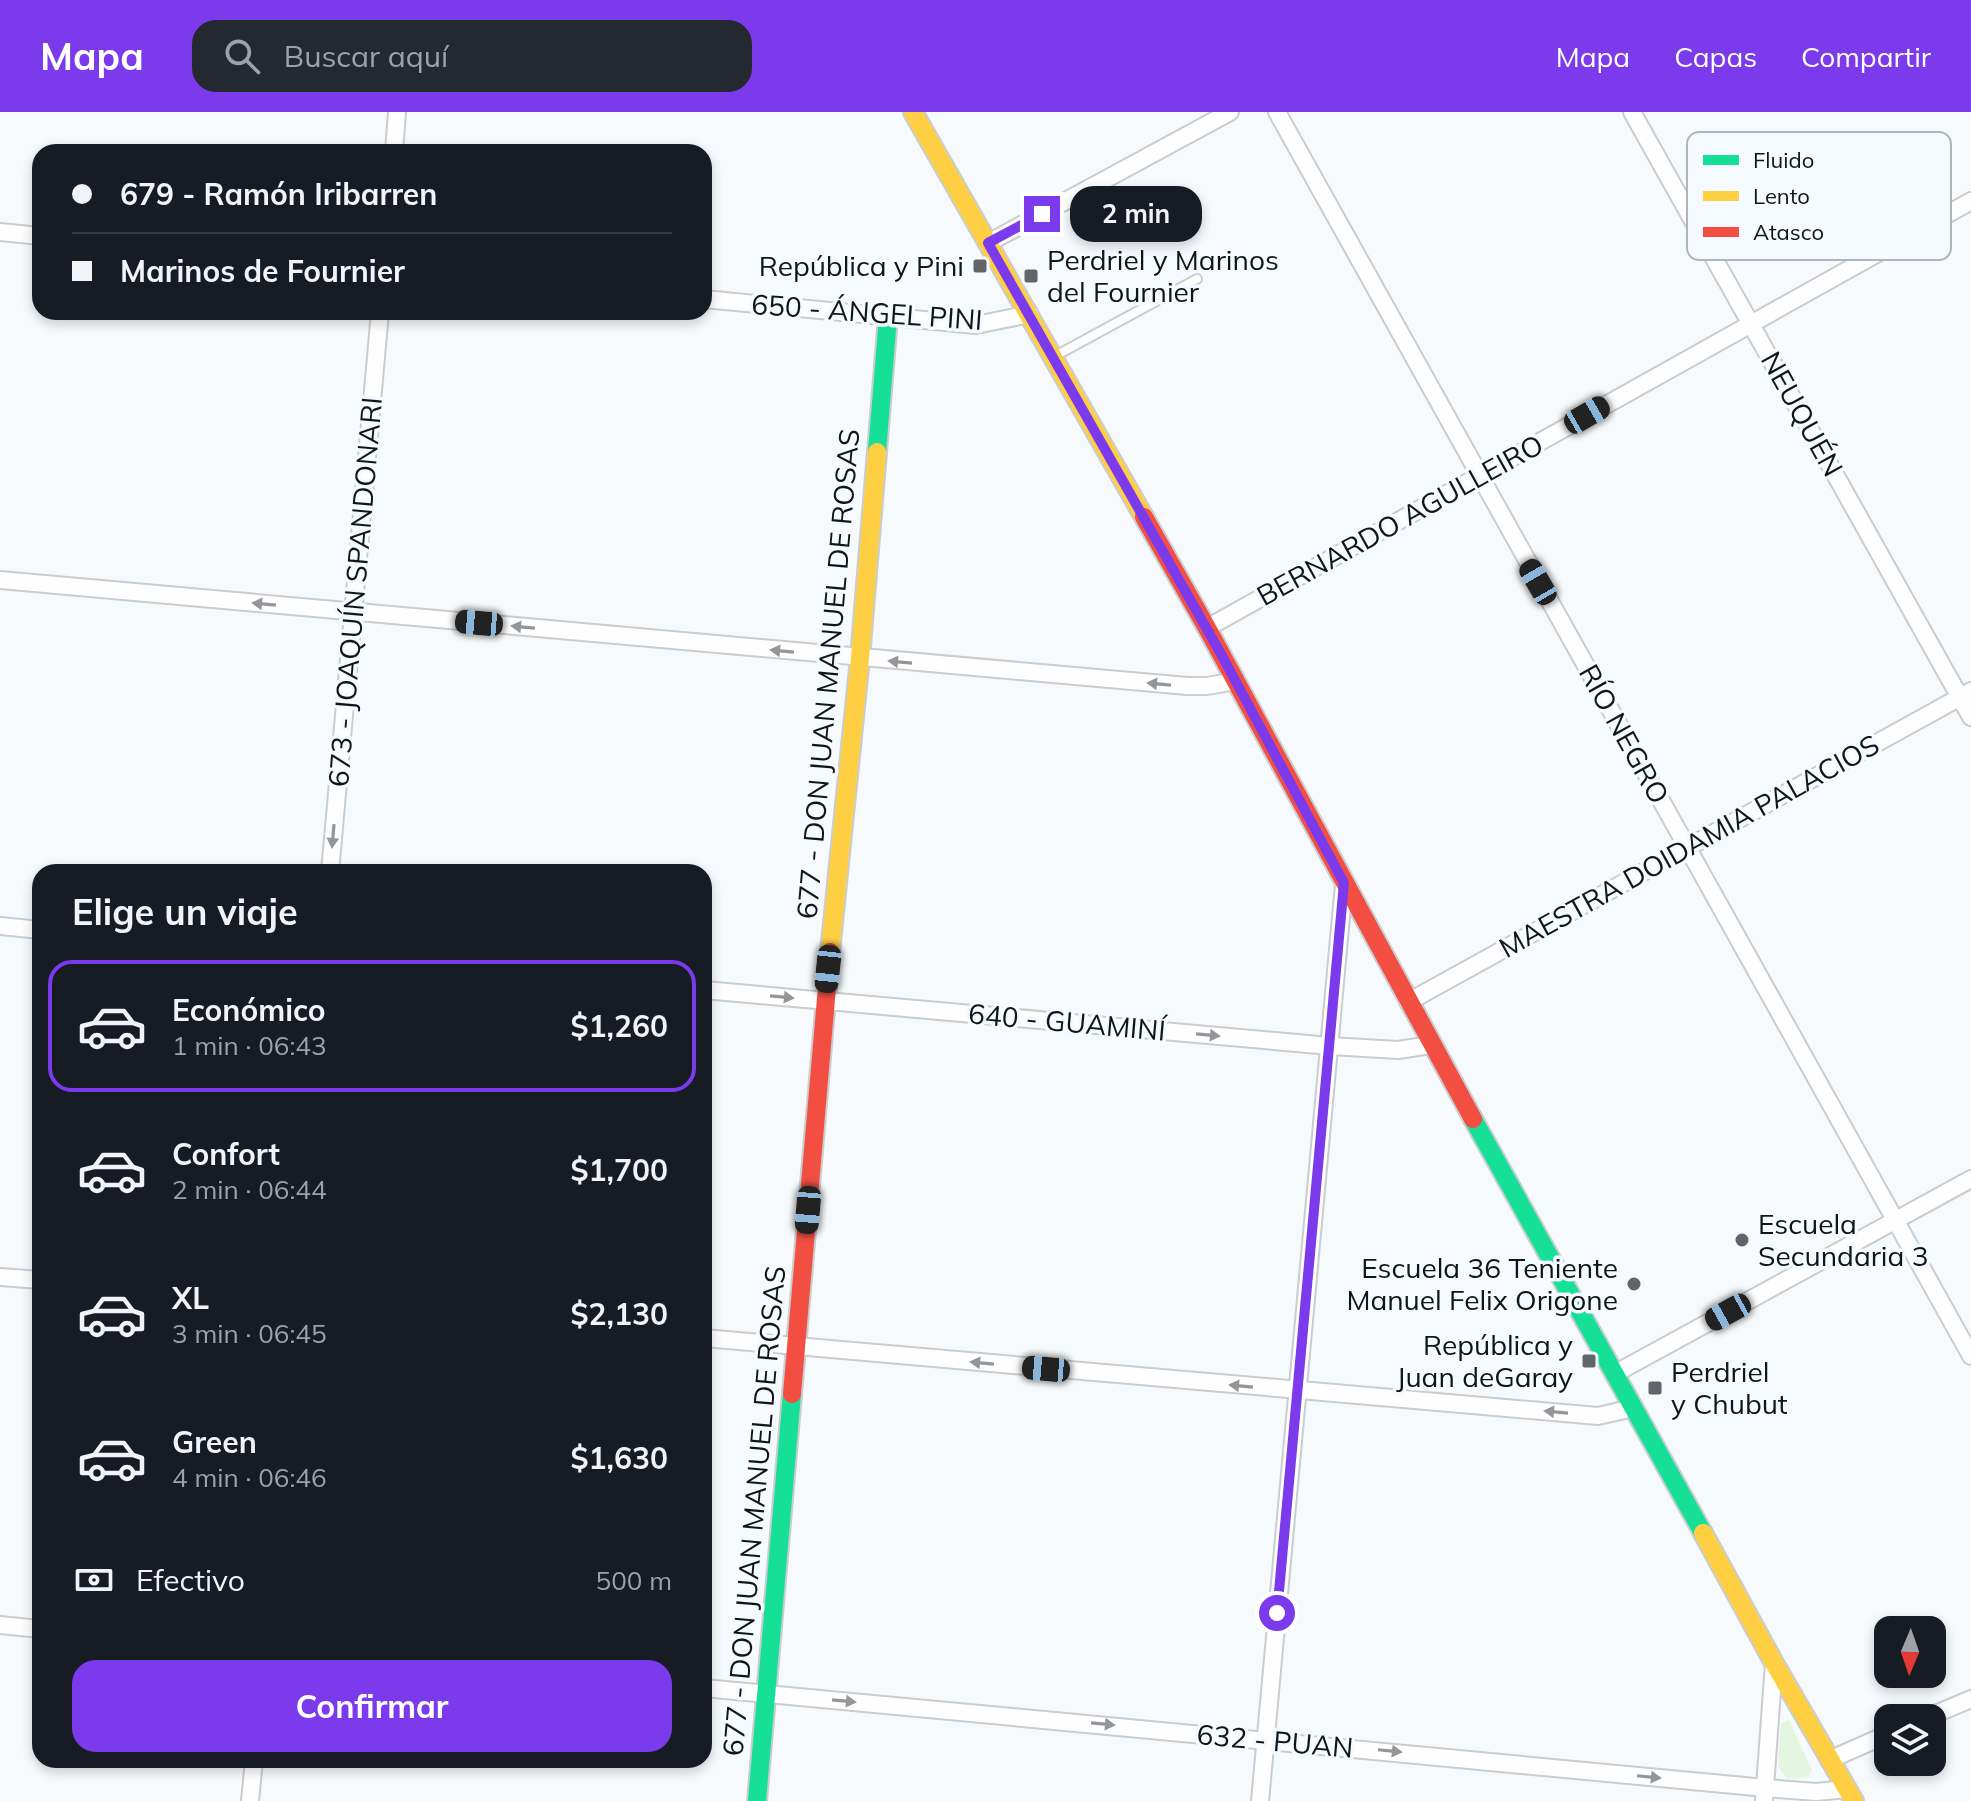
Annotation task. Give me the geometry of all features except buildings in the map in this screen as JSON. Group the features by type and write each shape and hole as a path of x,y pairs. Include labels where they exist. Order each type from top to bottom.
{"main road":[{"path":"913,112 1207,628 1431,1045 1850,1795"},
{"name":"677 - DON JUAN MANUEL DE ROSAS","path":"757,1801 825,1001 860,658 888,317"}],"street":[{"path":"395,144 397,112"},
{"path":"988,243 1230,112"},
{"name":"RÍO NEGRO","path":"1277,112 1971,1356"},
{"name":"NEUQUÉN","path":"1632,112 1687,210"},
{"name":"BERNARDO AGULLEIRO","path":"1951,212 1971,201"},
{"path":"0,232 32,235"},
{"name":"NEUQUÉN","path":"1715,260 1966,694 1971,717"},
{"name":"BERNARDO AGULLEIRO","path":"1207,628 1863,260"},
{"name":"650 - ÁNGEL PINI","path":"712,300 976,325 1030,314"},
{"name":"673 - JOAQUÍN SPANDONARI","path":"331,864 379,320"},
{"path":"0,580 1187,686 1236,681"},
{"name":"MAESTRA DOIDAMIA PALACIOS","path":"1408,1002 1966,694"},
{"path":"1260,1801 1344,883"},
{"path":"0,926 32,929"},
{"name":"640 - GUAMINÍ","path":"712,991 1330,1046 1398,1050 1431,1045"},
{"path":"1616,1373 1971,1179"},
{"path":"0,1277 32,1279"},
{"path":"712,1339 1598,1416 1633,1408"},
{"path":"0,1625 32,1628"},
{"path":"1765,1795 1774,1663"},
{"name":"632 - PUAN","path":"712,1689 1266,1739 1765,1795 1816,1792 1850,1795"},
{"path":"1946,1710 1971,1699"},
{"path":"1829,1760 1874,1740"},
{"path":"250,1801 253,1768"}],"lane":[{"path":"1054,357 1197,279"}],"green space":[{"path":"1789,1720 1812,1770 1808,1778 1788,1779 1778,1767 1781,1723"}],"traffic: fast":[{"path":"877,452 888,317"},
{"path":"1473,1119 1703,1533"},
{"path":"757,1801 792,1394"}],"traffic: slow":[{"path":"913,112 1144,517"},
{"path":"830,952 877,452"},
{"path":"1703,1533 1854,1801"}],"traffic: jam":[{"path":"1144,517 1473,1119"},
{"path":"792,1394 830,952"}],"place":[{"name":"República y Pini","path":"980,266"},
{"name":"Perdriel y Marinos del Fournier","path":"1031,276"},
{"name":"Escuela Secundaria 3","path":"1742,1240"},
{"name":"Escuela 36 Teniente Manuel Felix Origone","path":"1634,1284"},
{"name":"República y Juan deGaray","path":"1589,1361"},
{"name":"Perdriel y Chubut","path":"1655,1388"}],"route":[{"path":"1042,214 988,243 1221,654 1344,883 1277,1613"}]}
